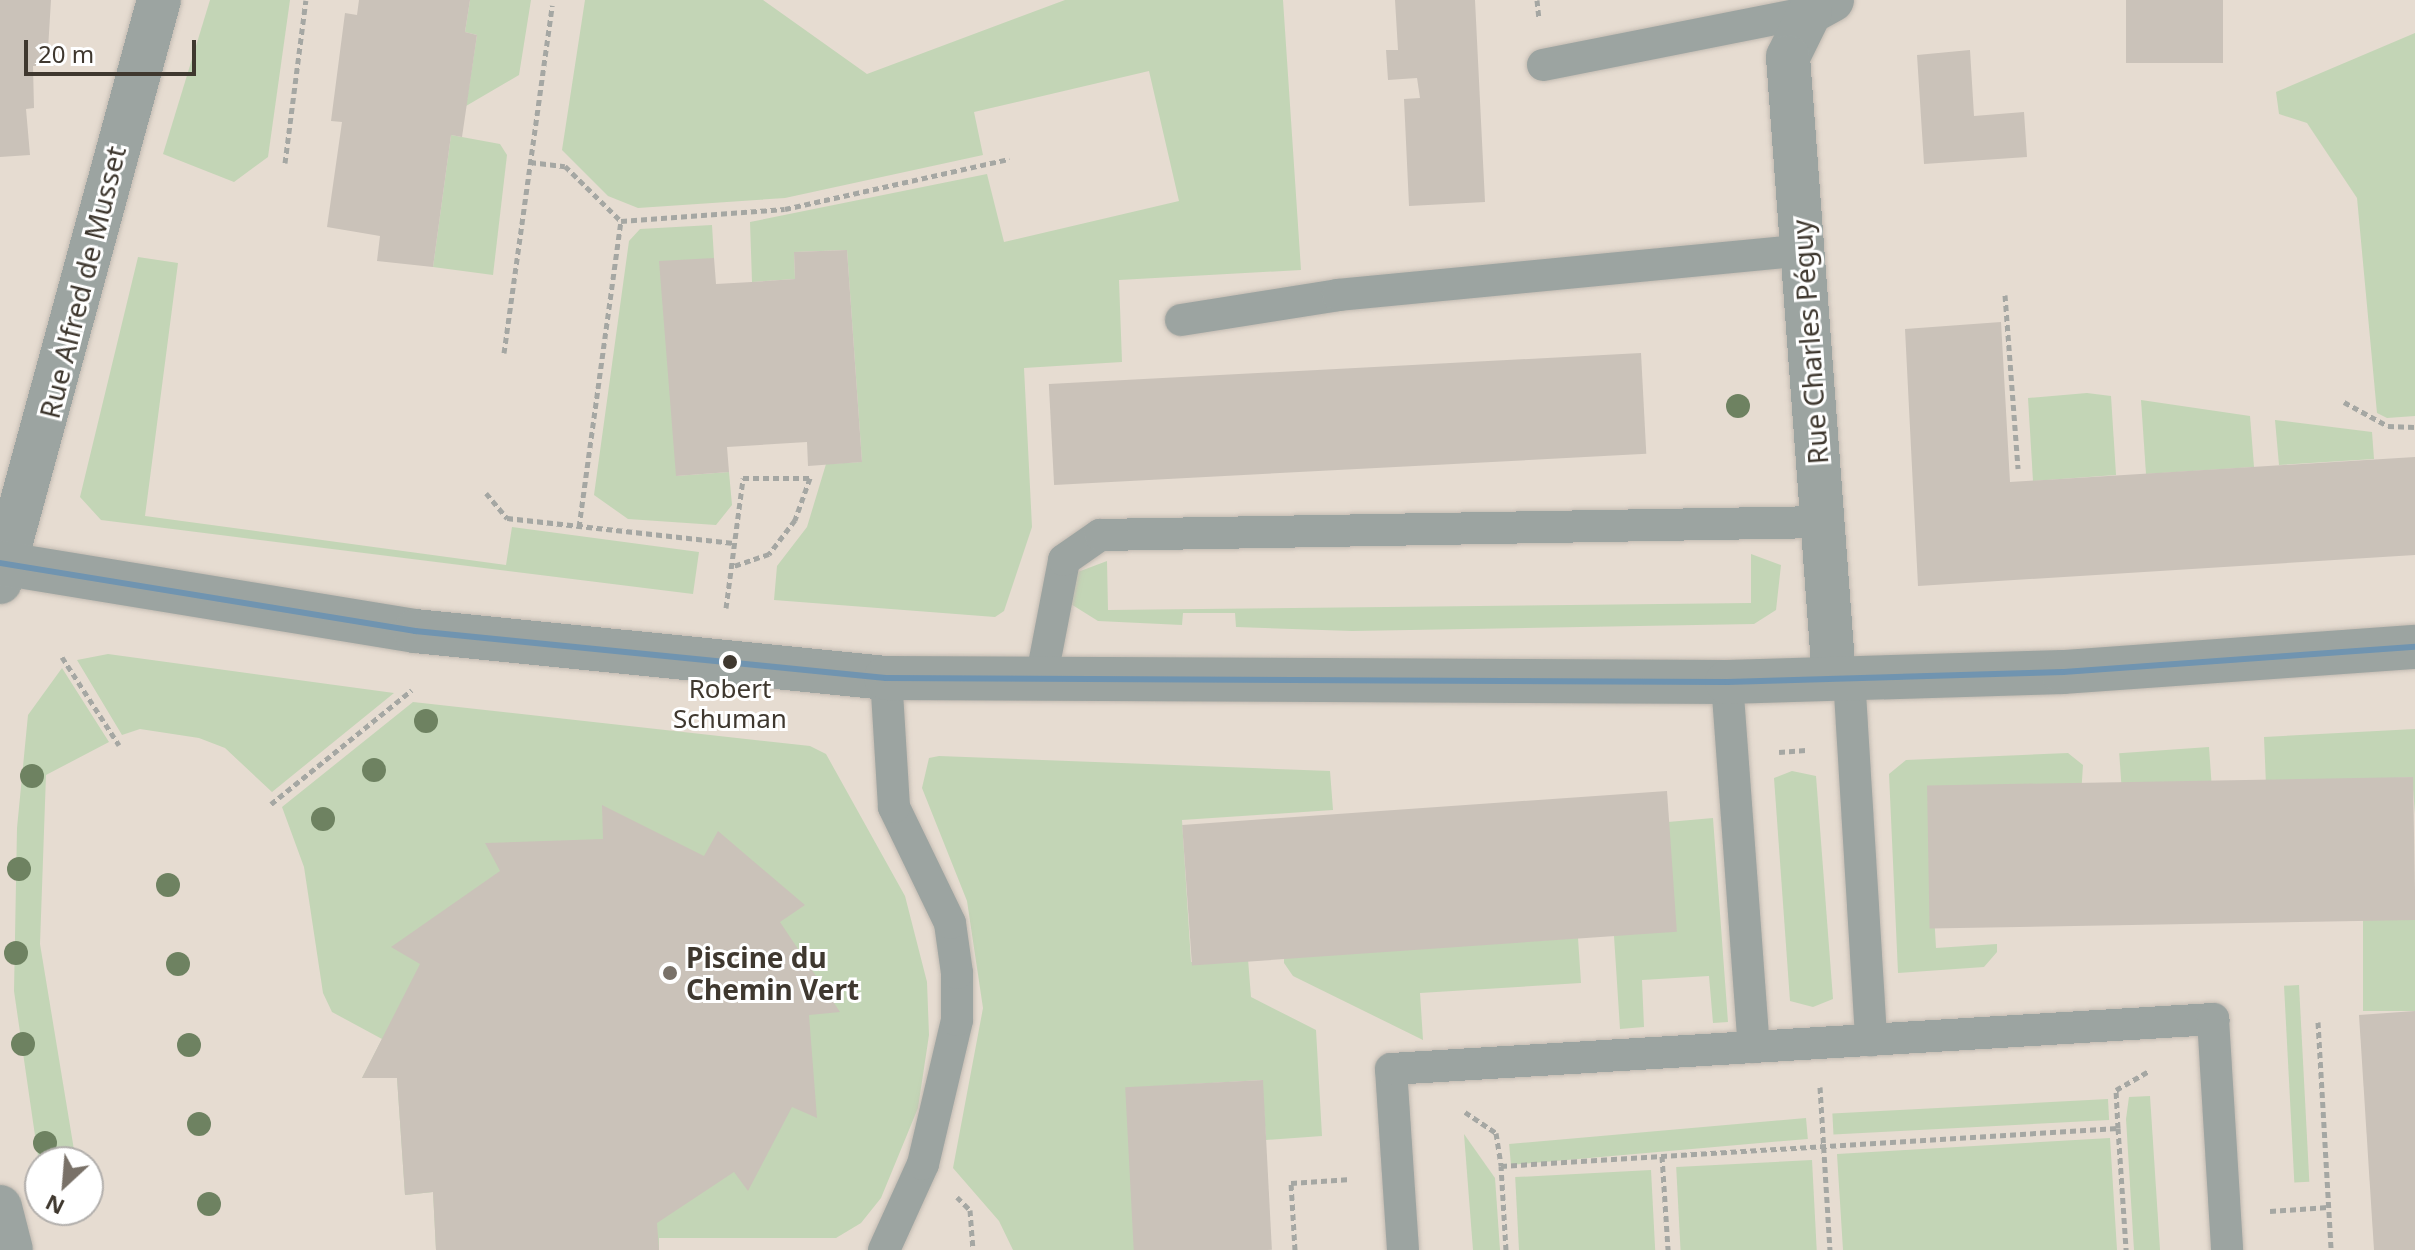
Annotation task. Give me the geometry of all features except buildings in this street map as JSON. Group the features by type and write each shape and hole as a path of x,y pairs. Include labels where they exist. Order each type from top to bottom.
{"street":[{"name":"Rue Alfred de Musset","path":"2,569 159,0"},
{"name":"Rue Charles Péguy","path":"1821,6 1788,57 1822,522 1842,677"},
{"path":"2,569 415,631 886,678 1727,682 2063,672 2415,647"},
{"path":"0,1207 11,1250"}],"lane":[{"name":"Rue Charles Péguy","path":"1543,65 1821,6"},
{"path":"1181,320 1338,295 1802,250"},
{"path":"1041,680 1064,560 1100,535 1822,522"},
{"path":"1842,677 1871,1040"},
{"path":"884,1250 923,1164 957,1020 957,973 950,923 894,807 886,678"},
{"path":"1727,682 1754,1047"},
{"path":"1403,1250 1391,1069 2213,1019 2227,1250"}],"path":[{"path":"285,163 306,0"},
{"path":"504,353 552,5"},
{"path":"530,162 565,166 621,221 785,209 1009,159"},
{"path":"579,527 621,221"},
{"path":"2005,295 2018,469"},
{"path":"2344,402 2388,426 2415,427"},
{"path":"726,608 743,478 810,478 795,520 769,554 732,567"},
{"path":"486,493 507,518 734,543"},
{"path":"62,657 119,745"},
{"path":"271,804 412,690"},
{"path":"1779,752 1816,750"},
{"path":"2318,1022 2331,1250"},
{"path":"2126,1250 2116,1090 2151,1070 2151,1023"},
{"path":"1817,1043 1830,1250"},
{"path":"1445,1065 1449,1102 1496,1133 1506,1250"},
{"path":"1501,1166 2118,1128"},
{"path":"1662,1156 1668,1250"},
{"path":"1295,1250 1291,1183 1398,1177"},
{"path":"2225,1215 2328,1207"},
{"path":"970,1210 973,1250"}],"green space":[{"path":"210,0 290,0 268,157 234,182 163,154"},
{"path":"470,0 531,0 519,75 466,106 477,35 465,32"},
{"path":"585,0 763,0 867,74 1065,0 1283,0 1301,270 1119,280 1122,362 1024,368 1032,527 1004,611 995,617 774,600 777,566 807,527 826,464 862,462 847,250 794,252 795,279 752,282 750,222 987,174 1004,242 1179,201 1149,71 974,112 983,155 785,198 638,208 608,196 562,150"},
{"path":"2415,33 2415,416 2387,418 2377,413 2357,198 2307,123 2279,114 2276,92"},
{"path":"451,135 500,144 507,155 493,275 433,267"},
{"path":"712,225 714,258 676,476 729,472 732,505 716,525 628,519 594,495 629,241 640,229"},
{"path":"138,257 178,263 145,516 506,565 512,527 699,552 693,594 101,520 80,497"},
{"path":"2087,393 2111,396 2116,475 2033,481 2028,398"},
{"path":"2141,400 2250,416 2254,467 2146,474"},
{"path":"2275,420 2372,432 2374,459 2279,465"},
{"path":"1751,554 1781,565 1776,610 1754,624 1352,631 1236,627 1235,613 1183,613 1182,625 1098,621 1066,601 1075,573 1107,561 1108,610 1751,603"},
{"path":"108,654 394,693 272,792 225,748 199,738 140,729 122,735 77,660"},
{"path":"62,668 109,742 46,775 40,944 73,1146 37,1146 14,991 17,828 28,715"},
{"name":"Piscine du Chemin Vert","path":"413,702 810,746 826,754 905,896 927,982 929,1035 918,1108 881,1198 861,1223 836,1238 659,1238 659,1250 436,1250 433,1192 405,1195 397,1078 362,1078 382,1039 332,1012 323,993 304,867 282,807"},
{"path":"2415,729 2415,814 2412,777 2266,785 2264,737"},
{"path":"2209,747 2212,788 2122,794 2119,753"},
{"path":"2068,753 2083,765 2081,796 1928,806 1936,948 1997,944 1997,952 1984,967 1898,973 1889,774 1906,760"},
{"path":"929,758 1330,771 1333,810 1182,820 1191,962 1248,959 1251,997 1316,1030 1322,1136 1266,1140 1262,1080 1126,1088 1136,1250 1013,1250 999,1221 953,1168 983,1008 967,901 922,788"},
{"path":"1792,771 1816,776 1833,999 1813,1007 1790,1001 1774,778"},
{"path":"1713,818 1728,1022 1713,1023 1709,976 1642,980 1644,1027 1620,1029 1614,936 1668,822"},
{"path":"2363,920 2415,920 2415,1011 2363,1011"},
{"path":"1578,938 1581,983 1420,993 1423,1040 1293,976 1284,963 1284,957"},
{"path":"2299,985 2309,1182 2294,1183 2284,986"},
{"path":"2150,1096 2160,1250 2134,1250 2126,1119 2129,1097"},
{"path":"2108,1099 2109,1120 1833,1134 1832,1113"},
{"path":"1806,1118 1808,1139 1511,1165 1509,1144"},
{"path":"1464,1134 1495,1178 1500,1250 1473,1250"},
{"path":"2110,1138 2117,1250 1843,1250 1837,1154"},
{"path":"1812,1160 1817,1250 1681,1250 1676,1167"},
{"path":"1651,1170 1655,1250 1519,1250 1515,1177"}],"transit line":[{"path":"0,563 415,631 886,678 1727,682 2063,672 2415,647"}],"place":[{"name":"Robert Schuman","path":"730,662"},
{"name":"Piscine du Chemin Vert","path":"670,973"}]}
